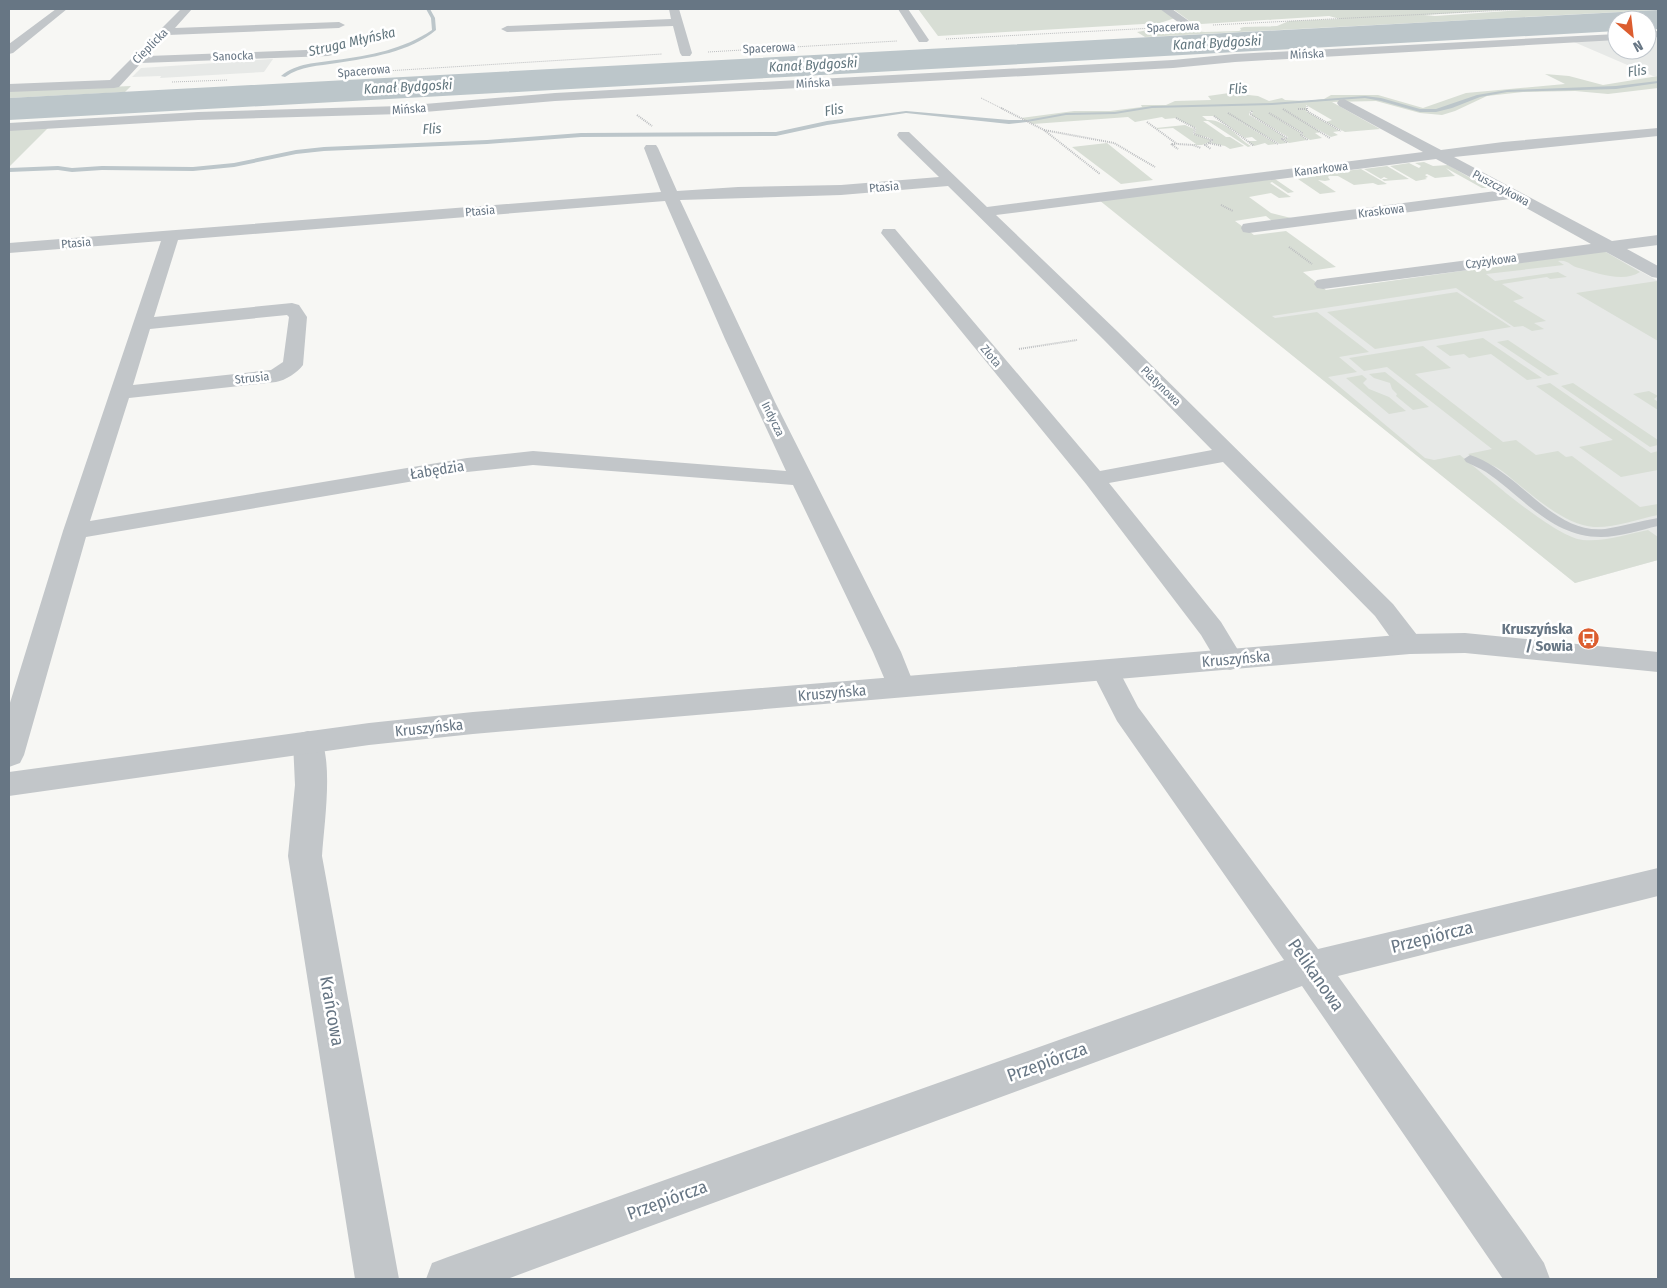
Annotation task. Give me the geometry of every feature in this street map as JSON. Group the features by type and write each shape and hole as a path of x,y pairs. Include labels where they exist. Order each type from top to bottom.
{"street":[{"path":"9,50 62,9"},
{"name":"Cieplicka","path":"9,88 114,84 187,9"},
{"path":"674,9 686,53"},
{"path":"903,9 923,40"},
{"path":"1165,9 1190,26"},
{"path":"507,29 677,22"},
{"path":"165,32 339,25"},
{"name":"Mińska","path":"9,127 198,116 376,111 548,97 1173,64 1243,57 1607,38"},
{"name":"Sanocka","path":"137,60 328,52"},
{"name":"Puszczykowa","path":"1344,103 1658,272"},
{"name":"Kanarkowa","path":"984,212 1503,146 1658,132"},
{"name":"Platynowa","path":"904,135 1110,335 1384,610 1410,644"},
{"name":"Indycza","path":"652,148 670,196 740,350 801,479 887,652 901,687"},
{"name":"Ptasia","path":"9,248 670,196 738,192 841,190 952,181"},
{"name":"Kraskowa","path":"1249,228 1513,194"},
{"name":"Złota","path":"889,233 1094,479 1211,629 1230,660"},
{"path":"9,755 76,531 171,235"},
{"name":"Czyżykowa","path":"1323,284 1658,240"},
{"name":"Strusia","path":"120,393 276,376 293,365 298,317 292,310 142,324"},
{"path":"1094,479 1228,454"},
{"name":"Łabędzia","path":"76,531 467,465 533,458 801,479"},
{"name":"Kruszyńska","path":"9,784 308,742 472,723 1410,644 1474,644 1658,662"},
{"name":"Pelikanowa","path":"1105,670 1127,714 1310,968 1510,1250 1528,1279"},
{"name":"Krańcowa","path":"308,742 311,785 306,856 377,1279"},
{"name":"Przepiórcza","path":"448,1279 1310,968 1658,882"}],"lane":[{"path":"1470,460 1490,470 1554,520 1575,530 1604,533 1658,522"}],"path":[{"name":"Spacerowa","path":"333,74 923,40 1528,9"},
{"path":"951,76 978,96 1044,130 1126,194"},
{"path":"169,82 232,80"},
{"path":"1298,109 1307,108 1341,131"},
{"path":"1283,109 1323,132 1317,133 1326,138"},
{"path":"1252,111 1250,114 1287,138 1282,139 1288,143"},
{"path":"1269,113 1302,133 1301,135 1308,140"},
{"path":"1228,114 1278,144"},
{"path":"1213,116 1253,146"},
{"path":"1176,118 1195,128 1194,134 1197,136 1212,140 1205,145 1211,149"},
{"path":"1146,122 1175,144 1193,145 1201,148"},
{"path":"1044,130 1114,143 1156,167 1184,186"},
{"path":"1320,132 1330,138"},
{"path":"1209,143 1222,146"},
{"path":"1175,144 1171,144 1178,149"},
{"path":"989,354 1110,335"}],"shaded area":[{"path":"918,9 1161,9 1175,18 1160,23 938,36"},
{"path":"1173,9 1517,9 1424,15 1435,16 1537,9 1658,10 1607,10 1607,13 1145,37 1137,32 1160,28 1205,32 1239,31 1241,30 1240,28 1244,27 1277,26 1289,21 1340,19 1329,16 1201,24 1191,22"},
{"path":"1657,36 1658,76 1653,76 1616,60 1657,60"},
{"path":"1607,38 1607,56 1567,39"},
{"path":"273,59 264,72 160,78 161,76 132,77 141,68"},
{"path":"1545,74 1569,76 1603,85 1658,76 1658,88 1608,94 1575,91 1523,92 1487,96 1442,115 1420,113 1376,101 1332,102 1380,129 1345,132 1326,122 1332,120 1306,105 1306,111 1340,131 1333,132 1338,135 1331,137 1283,109 1321,132 1315,133 1322,138 1310,140 1302,135 1303,133 1269,113 1301,133 1300,135 1307,140 1289,143 1284,140 1288,137 1251,115 1253,112 1250,111 1249,115 1285,137 1281,139 1287,143 1280,144 1227,114 1277,144 1268,145 1265,143 1254,146 1247,141 1257,141 1252,137 1245,138 1214,116 1202,116 1207,120 1226,126 1251,146 1248,147 1208,121 1203,121 1226,137 1230,137 1244,146 1230,149 1211,143 1213,140 1195,134 1196,128 1176,118 1165,119 1162,117 1135,122 1128,117 1033,124 1021,118 1074,111 1110,111 1142,107 1141,105 1166,105 1175,101 1211,100 1208,96 1229,93 1258,96 1269,101 1282,98 1285,100 1307,101 1324,99 1331,95 1378,95 1423,108 1466,93 1565,84"},
{"path":"131,86 125,92 9,98 9,91"},
{"path":"1185,125 1194,129 1193,134 1211,140 1210,142 1202,145 1192,145 1196,144 1173,128 1156,128"},
{"path":"50,126 9,167 9,129"},
{"path":"1107,143 1153,180 1121,184 1072,147"},
{"path":"1424,162 1433,166 1448,165 1488,188 1482,188 1446,168 1455,176 1435,178 1427,174 1425,175 1428,177 1425,178 1427,179 1416,181 1390,166 1409,163 1419,168 1421,166 1415,163"},
{"path":"1387,166 1409,179 1384,181 1382,179 1388,179 1384,177 1381,179 1364,169"},
{"path":"1361,169 1387,184 1354,185 1338,176 1329,176 1330,180 1318,180 1336,192 1320,194 1298,179 1316,176 1314,175"},
{"path":"1275,179 1294,192 1288,193 1272,182 1270,183 1291,197 1279,198 1271,193 1249,197 1271,213 1291,218 1272,221 1266,216 1235,221 1254,235 1286,231 1336,267 1303,272 1326,290 1604,251 1640,272 1626,277 1610,276 1576,267 1567,262 1558,261 1564,265 1486,274 1495,281 1558,272 1567,277 1550,279 1547,277 1502,284 1524,298 1513,301 1546,321 1534,323 1544,329 1532,331 1523,326 1514,327 1456,288 1272,316 1275,318 1317,312 1369,352 1339,357 1357,372 1328,377 1425,458 1434,460 1460,455 1520,504 1570,536 1583,540 1599,540 1648,530 1658,537 1658,560 1575,583 1099,200"},
{"path":"1604,251 1658,281 1658,560 1575,583 1229,304"},
{"path":"1657,281 1658,341 1576,293"},
{"path":"1457,292 1511,327 1375,349 1327,312"},
{"path":"1483,338 1542,378 1527,380 1491,354 1469,358 1464,354 1450,356 1436,346"},
{"path":"1508,340 1559,374 1548,376 1497,342"},
{"path":"1423,346 1451,368 1415,374 1503,442 1516,440 1536,455 1558,451 1566,457 1572,456 1640,507 1658,504 1658,515 1602,527 1582,525 1570,520 1545,505 1498,468 1468,454 1492,449 1387,367 1364,371 1349,358"},
{"path":"1385,372 1429,407 1413,410 1396,396 1397,394 1392,389 1390,383 1374,378 1369,374"},
{"path":"1362,375 1367,379 1363,383 1369,389 1389,397 1406,411 1389,414 1346,378"},
{"path":"1550,383 1651,453 1658,451 1658,470 1621,477 1579,447 1613,440 1536,386"},
{"path":"1573,383 1658,440 1658,445 1650,447 1561,386"},
{"path":"1649,391 1658,396 1654,399 1658,402 1658,410 1633,394"}],"water":[{"path":"1657,10 1658,10 1657,29"},
{"name":"Kanał Bydgoski","path":"1607,13 1607,32 9,120 9,98"}],"waterway":[{"name":"Struga Młyńska","path":"283,76 301,67 373,55 413,43 434,30 433,18 428,9"},
{"name":"Flis","path":"9,170 58,168 72,170 102,168 193,169 234,165 296,152 324,149 487,142 581,135 776,134 827,123 906,112 1009,122 1027,121 1066,114 1115,113 1152,107 1272,104 1365,97 1381,99 1412,109 1436,111 1478,96 1507,91 1616,87 1658,82"}],"place":[{"name":"Kruszyńska / Sowia","path":"1589,638"}]}
